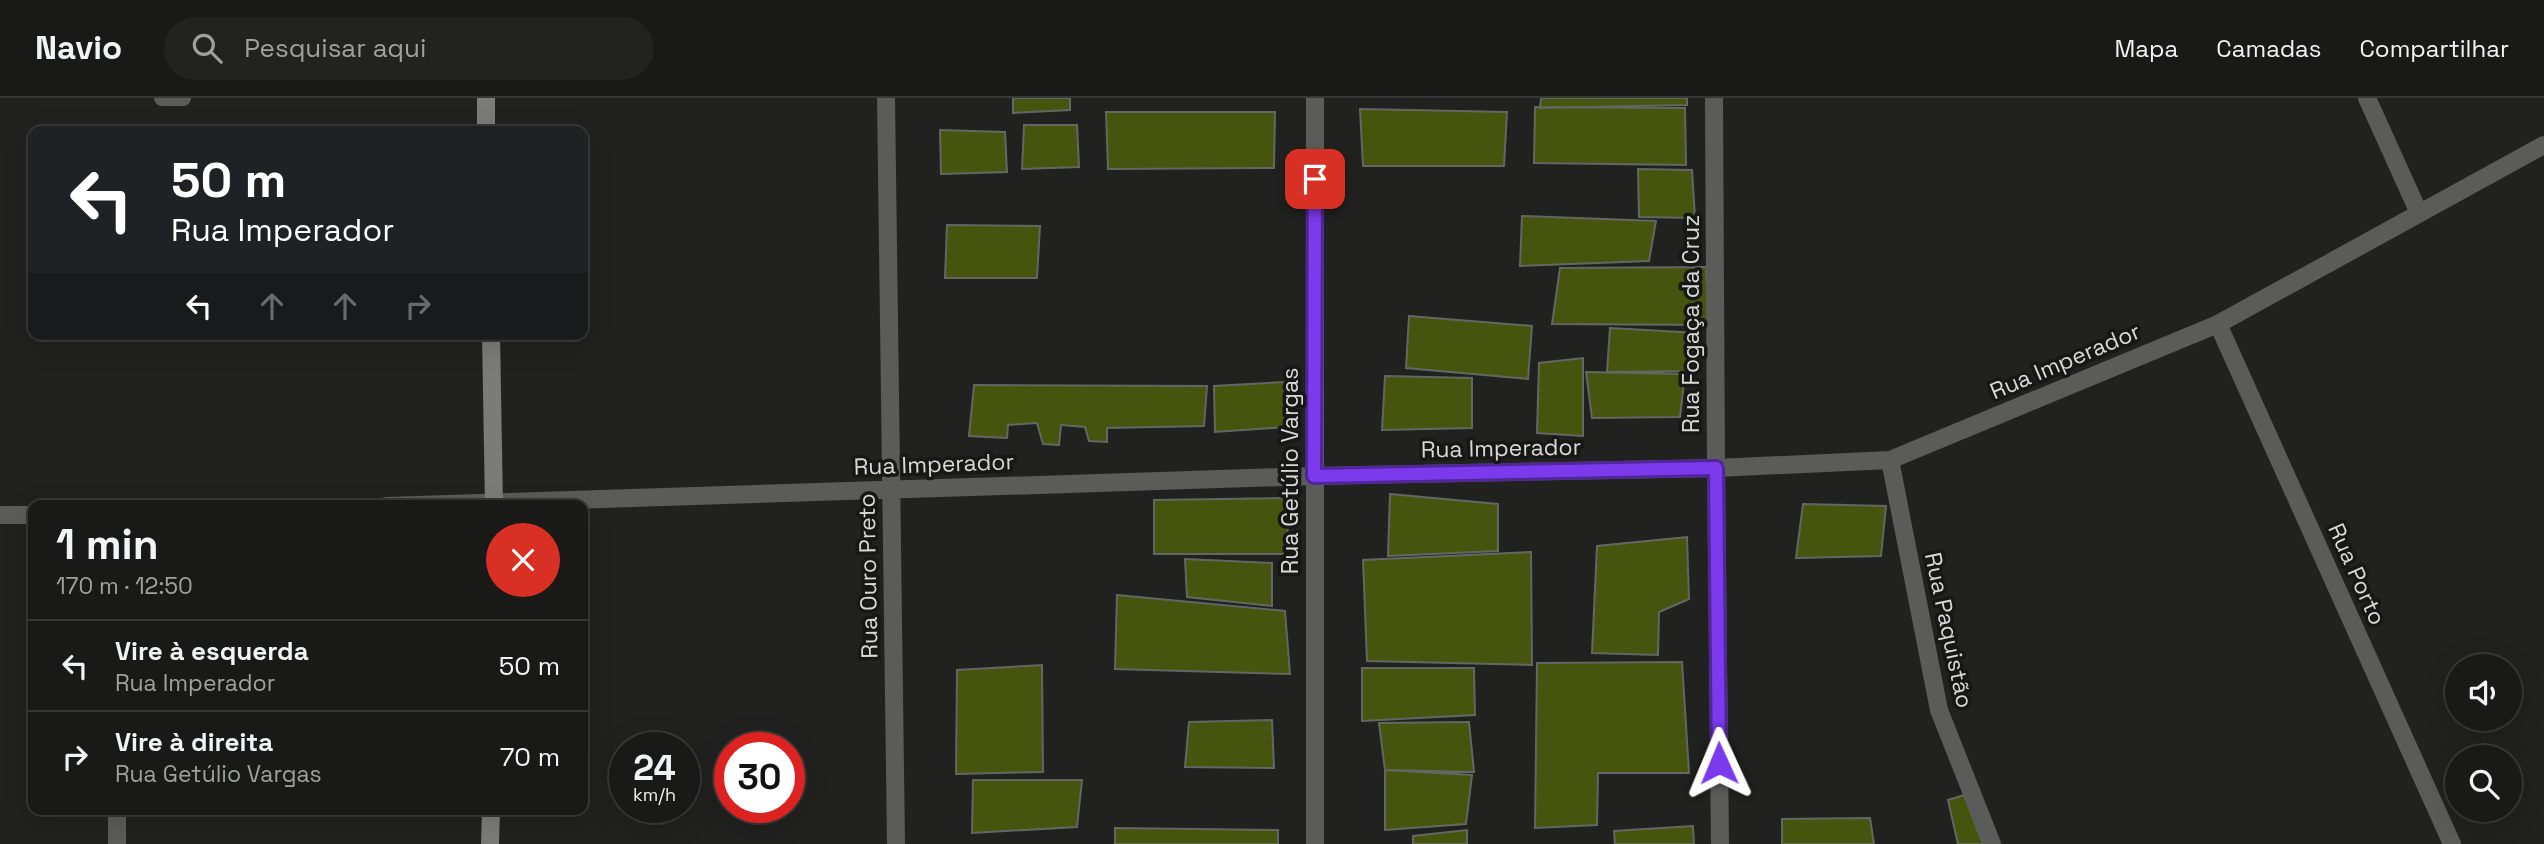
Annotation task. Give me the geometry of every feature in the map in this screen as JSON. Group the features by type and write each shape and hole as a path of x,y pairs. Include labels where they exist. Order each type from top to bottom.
{"street":[{"path":"486,98 486,126"},
{"name":"Rua Ouro Preto","path":"886,98 896,844"},
{"name":"Rua Getúlio Vargas","path":"1315,98 1315,844"},
{"name":"Rua Fogaça da Cruz","path":"1714,98 1720,844"},
{"path":"2367,98 2419,213"},
{"name":"Rua Imperador","path":"588,501 1314,476 1716,468 1891,460 2218,324 2544,145"},
{"name":"Rua Porto","path":"2218,324 2452,844"},
{"path":"491,340 495,500"},
{"name":"Rua Paquistão","path":"1891,460 1938,710 1992,844"},
{"path":"0,515 28,515"},
{"path":"117,815 117,844"},
{"path":"490,844 491,815"}],"lane":[{"path":"162,98 183,98"}],"building":[{"path":"1013,98 1070,98 1070,110 1013,113"},
{"path":"1541,98 1687,98 1687,105 1540,108"},
{"path":"1535,107 1685,108 1686,165 1534,163"},
{"path":"1360,109 1507,112 1504,166 1363,166"},
{"path":"1106,112 1275,112 1274,168 1108,169"},
{"path":"1024,125 1077,125 1079,167 1022,169"},
{"path":"940,130 1005,132 1007,172 941,174"},
{"path":"1638,169 1692,170 1695,218 1639,217"},
{"path":"1522,216 1656,221 1649,261 1520,266"},
{"path":"947,225 1040,226 1037,278 945,278"},
{"path":"1706,267 1709,325 1552,324 1560,268"},
{"path":"1409,316 1532,326 1528,379 1406,368"},
{"path":"1610,328 1698,333 1699,371 1607,372"},
{"path":"1583,358 1583,436 1537,433 1539,363"},
{"path":"1586,372 1685,374 1680,417 1592,418"},
{"path":"1385,376 1472,378 1472,428 1382,430"},
{"path":"1285,382 1287,427 1215,432 1214,386"},
{"path":"974,385 1207,386 1204,426 1107,428 1107,442 1089,441 1085,427 1061,425 1059,445 1043,444 1037,423 1008,425 1007,438 969,436"},
{"path":"1390,494 1498,504 1498,551 1388,556"},
{"path":"1290,498 1286,554 1154,554 1154,500"},
{"path":"1803,504 1886,506 1881,556 1796,558"},
{"path":"1687,537 1689,599 1659,612 1658,655 1592,653 1597,546"},
{"path":"1531,552 1532,665 1367,661 1363,560"},
{"path":"1185,559 1272,563 1272,606 1187,597"},
{"path":"1117,595 1285,611 1290,674 1115,669"},
{"path":"1682,662 1689,773 1598,773 1597,825 1535,828 1537,663"},
{"path":"1042,665 1043,772 956,774 957,670"},
{"path":"1362,668 1474,668 1475,715 1362,721"},
{"path":"1272,720 1274,768 1185,767 1189,722"},
{"path":"1469,722 1474,772 1385,770 1379,723"},
{"path":"1385,770 1472,775 1466,824 1385,830"},
{"path":"973,780 1082,780 1077,827 972,833"},
{"path":"1964,795 1983,844 1958,844 1948,800"},
{"path":"1870,818 1874,844 1782,844 1782,819"},
{"path":"1693,826 1694,844 1615,844 1614,831"},
{"path":"1115,828 1278,830 1278,844 1115,844"},
{"path":"1467,830 1467,844 1413,844 1413,836"}],"route":[{"path":"1315,179 1314,476 1716,468 1719,763"}]}
